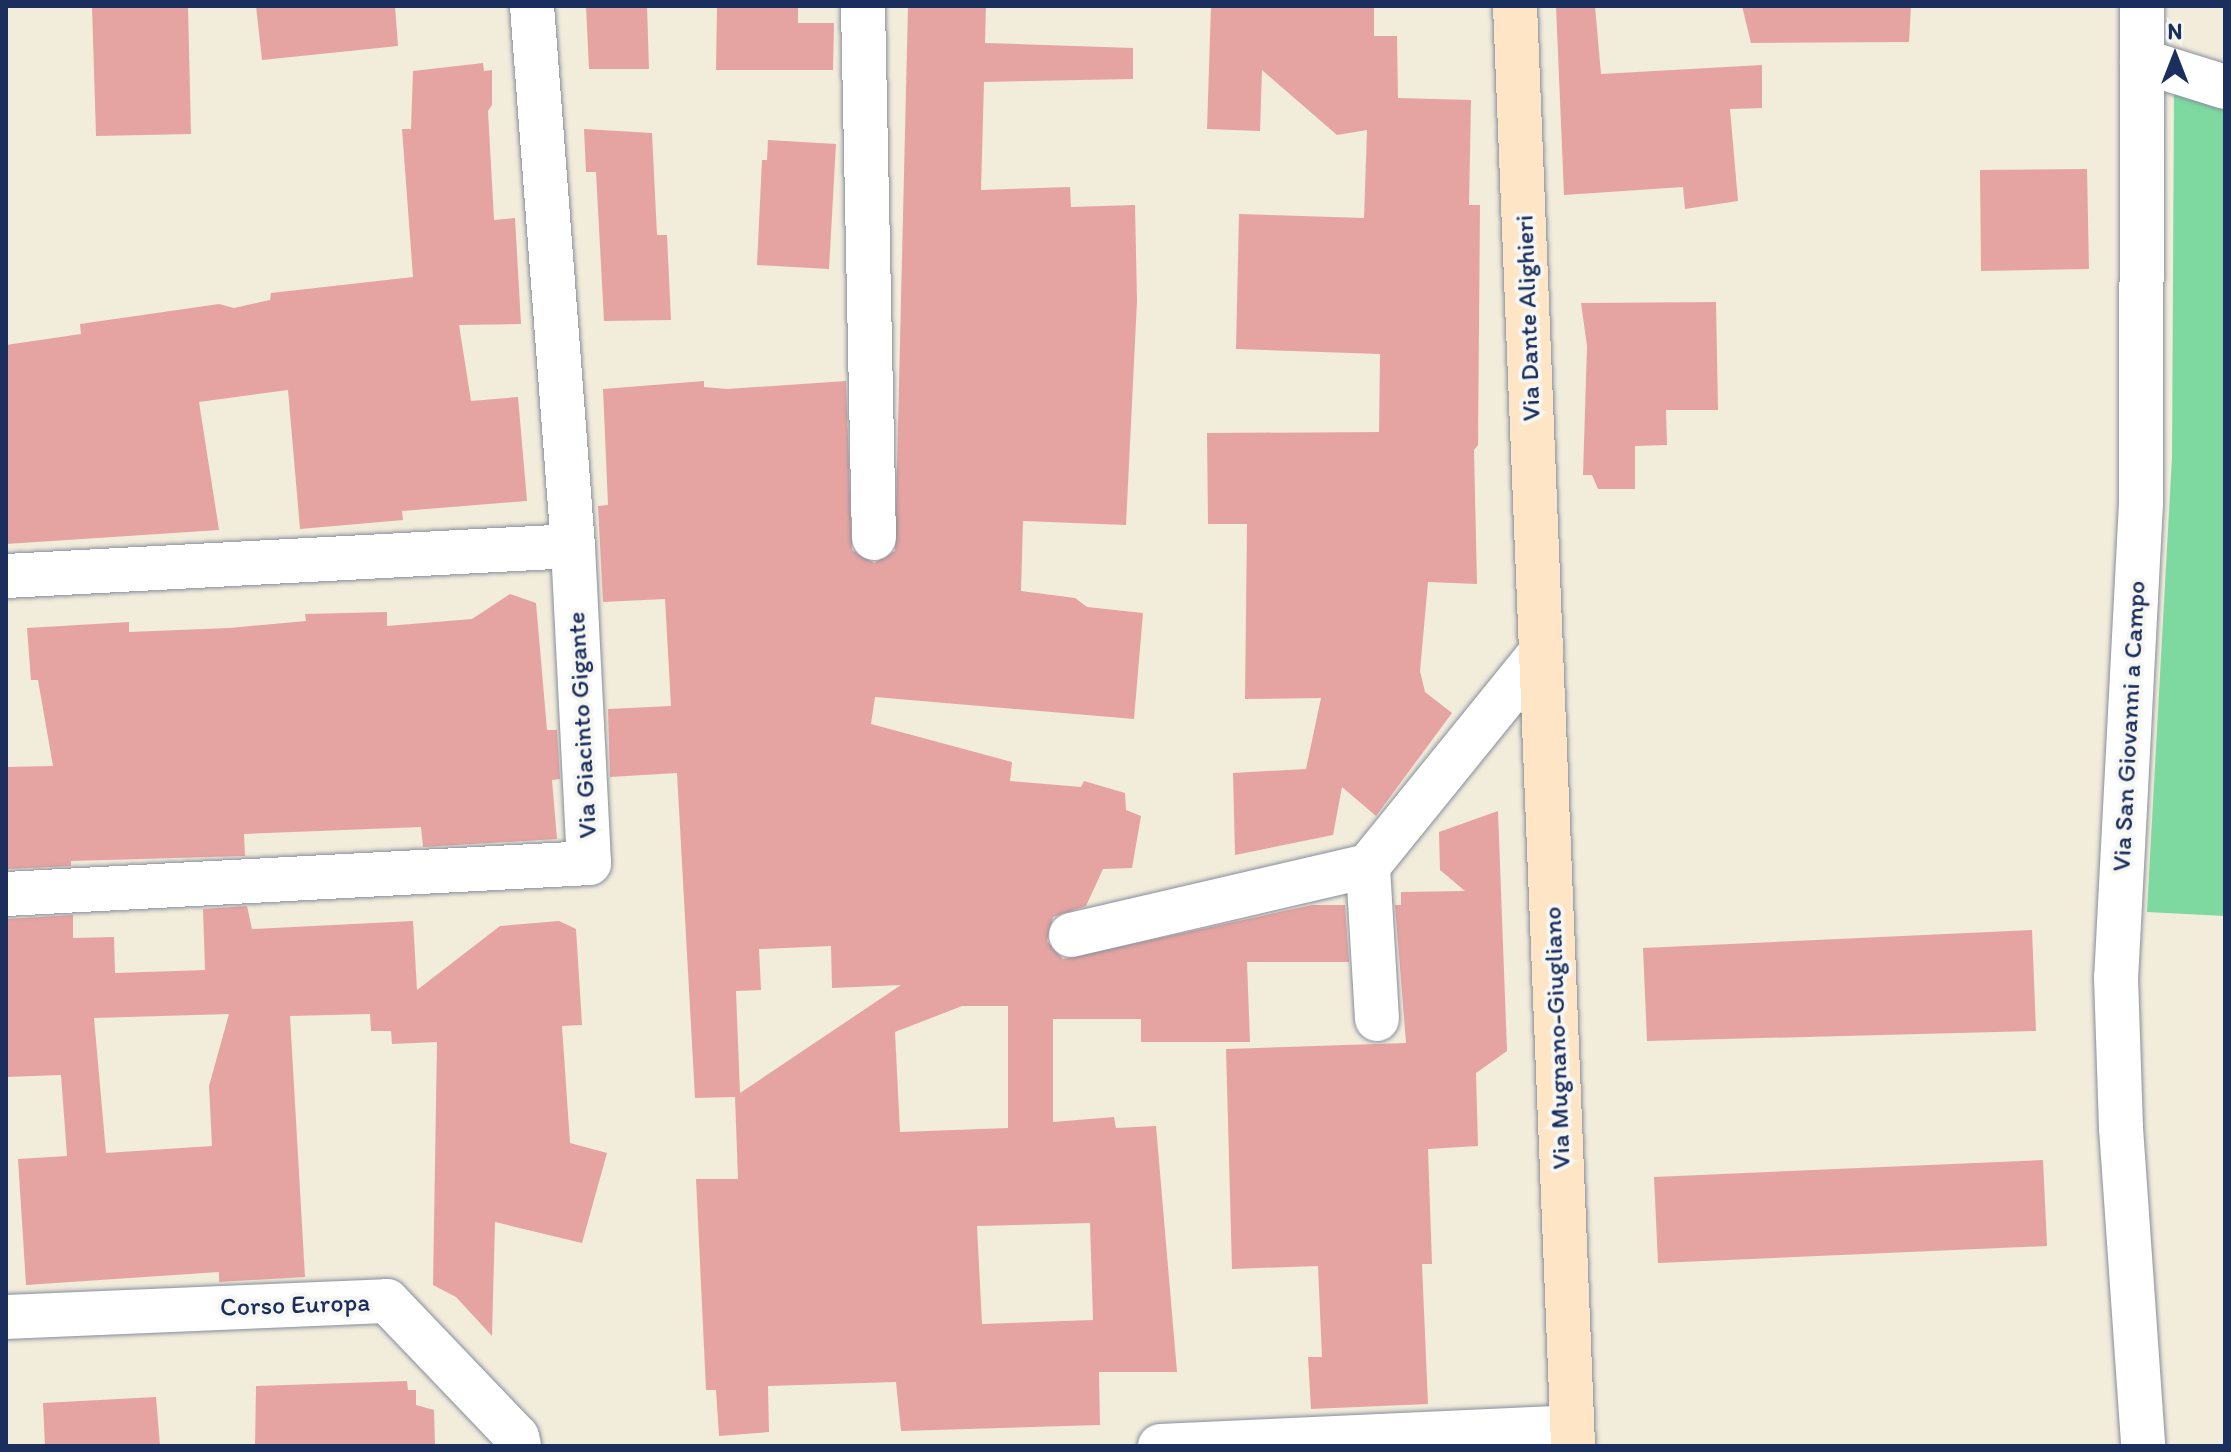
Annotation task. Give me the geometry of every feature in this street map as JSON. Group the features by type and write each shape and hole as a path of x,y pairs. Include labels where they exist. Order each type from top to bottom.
{"main road":[{"name":"Via Dante Alighieri","path":"1515,6 1541,641"},
{"name":"Via Mugnano-Giugliano","path":"1541,641 1573,1436"}],"street":[{"name":"Via Giacinto Gigante","path":"6,894 589,863 573,546 532,6"},
{"path":"863,6 874,538"},
{"name":"Via San Giovanni a Campo","path":"2142,6 2141,503 2116,977 2121,1128 2143,1446"},
{"path":"2142,61 2225,87"},
{"path":"6,576 573,546"},
{"path":"1071,935 1368,866 1541,641"},
{"path":"1368,866 1377,1019"},
{"name":"Corso Europa","path":"6,1317 387,1301 517,1437 519,1446"},
{"path":"1160,1446 1573,1436"}],"green space":[{"path":"2174,94 2225,105 2225,916 2147,912 2172,457"}],"building":[{"path":"92,6 188,6 191,134 96,136"},
{"path":"256,6 395,6 398,46 262,60"},
{"path":"586,6 647,6 649,69 589,69"},
{"path":"717,6 798,6 798,23 834,23 833,70 716,70"},
{"path":"908,6 986,6 985,43 1133,48 1133,79 984,82 981,190 1070,187 1071,207 1135,205 1137,301 1126,525 1023,521 1021,591 1075,598 1087,607 1143,613 1134,719 875,697 871,724 1012,762 1010,781 1081,787 1084,781 1125,793 1126,810 1141,816 1132,868 1103,869 1086,906 1053,917 1047,941 1063,959 1312,905 1345,905 1349,962 1247,962 1250,1042 1141,1042 1141,1019 1053,1019 1053,1122 1114,1117 1116,1128 1156,1126 1177,1372 1099,1372 1100,1425 901,1431 896,1382 768,1386 769,1432 719,1436 716,1390 706,1390 696,1179 738,1179 735,1097 695,1098 677,773 610,777 608,709 671,706 665,599 603,602 598,506 608,505 603,389 704,381 704,387 727,389 846,381 852,550 874,563 895,551","holes":["831,946 832,988 901,985 740,1093 736,991 761,990 759,949","962,1006 1008,1006 1008,1128 900,1132 895,1032","1090,1223 1093,1320 982,1324 977,1226"]},
{"path":"1211,6 1374,6 1374,36 1397,36 1398,98 1471,100 1469,205 1480,205 1478,445 1474,450 1477,584 1428,582 1420,671 1425,692 1452,713 1376,816 1342,787 1333,835 1235,855 1233,773 1306,769 1321,698 1245,699 1247,524 1208,524 1207,433 1379,432 1380,354 1236,349 1239,214 1364,218 1367,130 1337,135 1262,70 1260,131 1207,129"},
{"path":"1556,6 1595,6 1601,74 1762,65 1762,108 1730,109 1738,201 1685,209 1683,187 1564,195"},
{"path":"1742,6 1911,6 1909,42 1751,43"},
{"path":"483,63 484,71 492,70 492,105 488,111 494,220 515,218 521,324 459,325 471,401 518,397 527,501 402,511 403,520 300,529 288,390 199,402 219,530 6,544 6,345 81,334 80,324 219,304 234,308 270,300 271,293 413,277 402,129 411,129 413,71"},
{"path":"584,129 652,133 657,235 667,235 671,320 604,321 596,172 586,172"},
{"path":"768,140 836,144 829,269 757,265 762,160 767,160"},
{"path":"2087,169 2089,269 1981,271 1980,170"},
{"path":"1716,302 1718,410 1666,410 1667,445 1635,446 1635,489 1598,489 1592,475 1583,475 1587,346 1581,303"},
{"path":"510,594 536,603 547,730 557,730 560,779 552,780 557,839 423,847 421,827 244,834 245,856 71,861 71,866 6,869 6,767 53,766 38,680 31,680 27,628 129,622 129,632 229,628 306,621 305,614 387,612 387,626 472,619"},
{"path":"1498,811 1507,1051 1476,1073 1478,1146 1428,1149 1432,1264 1422,1264 1428,1404 1311,1409 1308,1357 1322,1357 1318,1266 1232,1269 1226,1049 1406,1043 1395,905 1401,905 1401,892 1465,891 1440,870 1439,832"},
{"path":"247,906 252,929 413,921 417,990 500,926 559,921 576,929 582,1025 562,1026 570,1143 607,1153 582,1243 495,1222 492,1336 456,1297 433,1285 437,1042 392,1044 391,1031 371,1031 370,1014 290,1016 305,1277 219,1282 219,1272 26,1285 18,1159 67,1156 61,1075 6,1077 6,919 73,915 73,938 114,937 115,973 205,970 203,909","holes":["229,1014 209,1086 212,1146 106,1153 94,1018"]},
{"path":"2032,930 2036,1031 1647,1041 1643,948"},
{"path":"2043,1160 2047,1246 1658,1263 1654,1177"},
{"path":"407,1381 408,1390 416,1390 416,1405 434,1410 435,1446 255,1446 256,1386"},
{"path":"156,1397 160,1446 45,1446 43,1403"}]}
